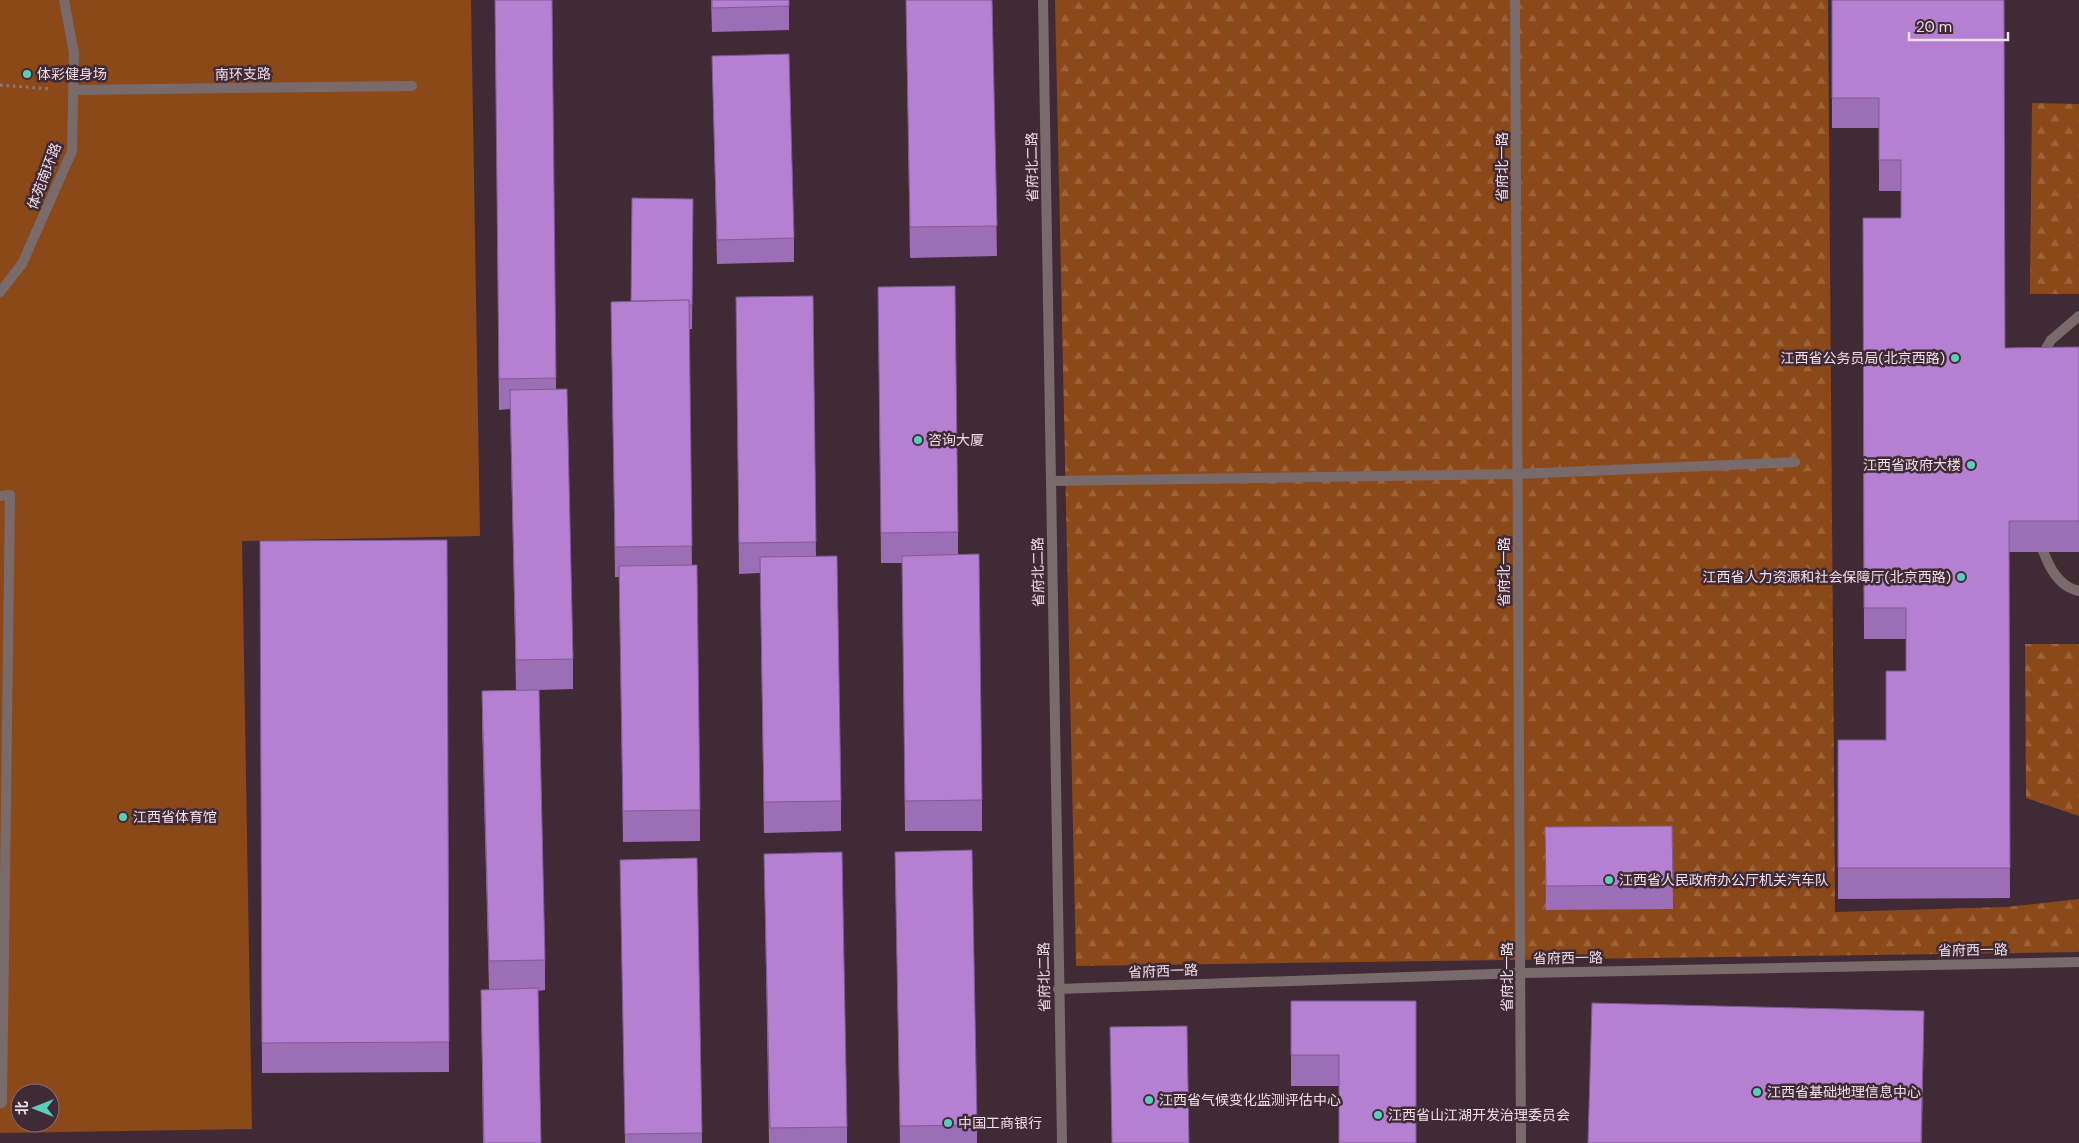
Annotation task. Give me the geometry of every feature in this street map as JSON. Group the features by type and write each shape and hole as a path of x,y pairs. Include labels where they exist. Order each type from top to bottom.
{"street":[{"name":"体苑南环路","path":"0,292 22,264 72,151 74,53 64,0"},
{"name":"省府北二路","path":"1043,0 1062,1143"},
{"name":"省府北一路","path":"1515,0 1521,1143"},
{"name":"南环支路","path":"74,90 412,86"},
{"path":"2036,366 2051,340 2079,316"},
{"path":"1051,481 1517,474 1795,462"},
{"path":"1,1103 5,496"},
{"path":"2034,528 2049,568 2072,590 2079,591"},
{"name":"省府西一路","path":"1058,988 1521,972 2079,962"}],"path":[{"path":"0,85 74,90"}],"green space":[{"name":"江西省体育馆","path":"0,0 471,0 480,536 242,541 252,1129 60,1132 60,1083 10,1083 10,1133 0,1133"},
{"path":"1055,0 1828,0 1835,912 2006,907 2079,899 2079,952 1076,966"},
{"path":"2032,103 2079,104 2079,294 2030,294"},
{"path":"2025,644 2079,644 2079,816 2026,798"}],"building":[{"path":"495,0 552,0 556,378 499,379"},
{"path":"712,0 789,0 789,6 712,8"},
{"path":"906,0 992,0 997,226 910,227"},
{"name":"江西省政府大楼","path":"1832,0 2004,0 2005,348 2079,347 2079,521 2009,521 2010,868 1838,868 1838,740 1886,740 1886,671 1906,671 1906,608 1864,608 1863,218 1901,218 1901,160 1879,160 1879,98 1832,98"},
{"path":"789,54 794,238 717,240 712,56"},
{"path":"632,198 693,199 692,305 689,305 689,300 631,301"},
{"name":"咨询大厦","path":"955,286 958,532 881,533 878,287"},
{"path":"813,296 816,542 739,543 736,297"},
{"path":"689,300 692,546 615,547 611,302"},
{"path":"567,389 573,659 516,660 510,390"},
{"path":"447,540 449,1042 262,1043 260,541"},
{"path":"979,554 982,800 905,801 902,556"},
{"path":"837,556 841,801 764,802 760,557"},
{"path":"697,565 700,810 623,811 619,566"},
{"path":"539,690 545,960 489,961 482,691"},
{"path":"1672,826 1673,885 1546,886 1545,827"},
{"path":"972,850 977,1125 900,1126 895,852"},
{"path":"842,852 847,1127 770,1128 764,854"},
{"path":"697,858 702,1133 625,1134 620,860"},
{"path":"538,988 541,1143 484,1143 481,990"},
{"name":"江西省山江湖开发治理委员会","path":"1291,1001 1416,1001 1416,1143 1339,1143 1339,1055 1291,1055"},
{"name":"江西省基础地理信息中心","path":"1592,1003 1924,1011 1921,1143 1588,1143"},
{"name":"江西省气候变化监测评估中心","path":"1187,1026 1189,1143 1112,1143 1110,1027"}],"place":[{"name":"体彩健身场","path":"27,74"},
{"name":"江西省公务员局(北京西路)","path":"1955,358"},
{"name":"咨询大厦","path":"918,440"},
{"name":"江西省政府大楼","path":"1971,465"},
{"name":"江西省人力资源和社会保障厅(北京西路)","path":"1961,577"},
{"name":"江西省体育馆","path":"123,817"},
{"name":"江西省人民政府办公厅机关汽车队","path":"1609,880"},
{"name":"江西省基础地理信息中心","path":"1757,1092"},
{"name":"江西省气候变化监测评估中心","path":"1149,1100"},
{"name":"江西省山江湖开发治理委员会","path":"1378,1115"},
{"name":"中国工商银行","path":"948,1123"}]}
